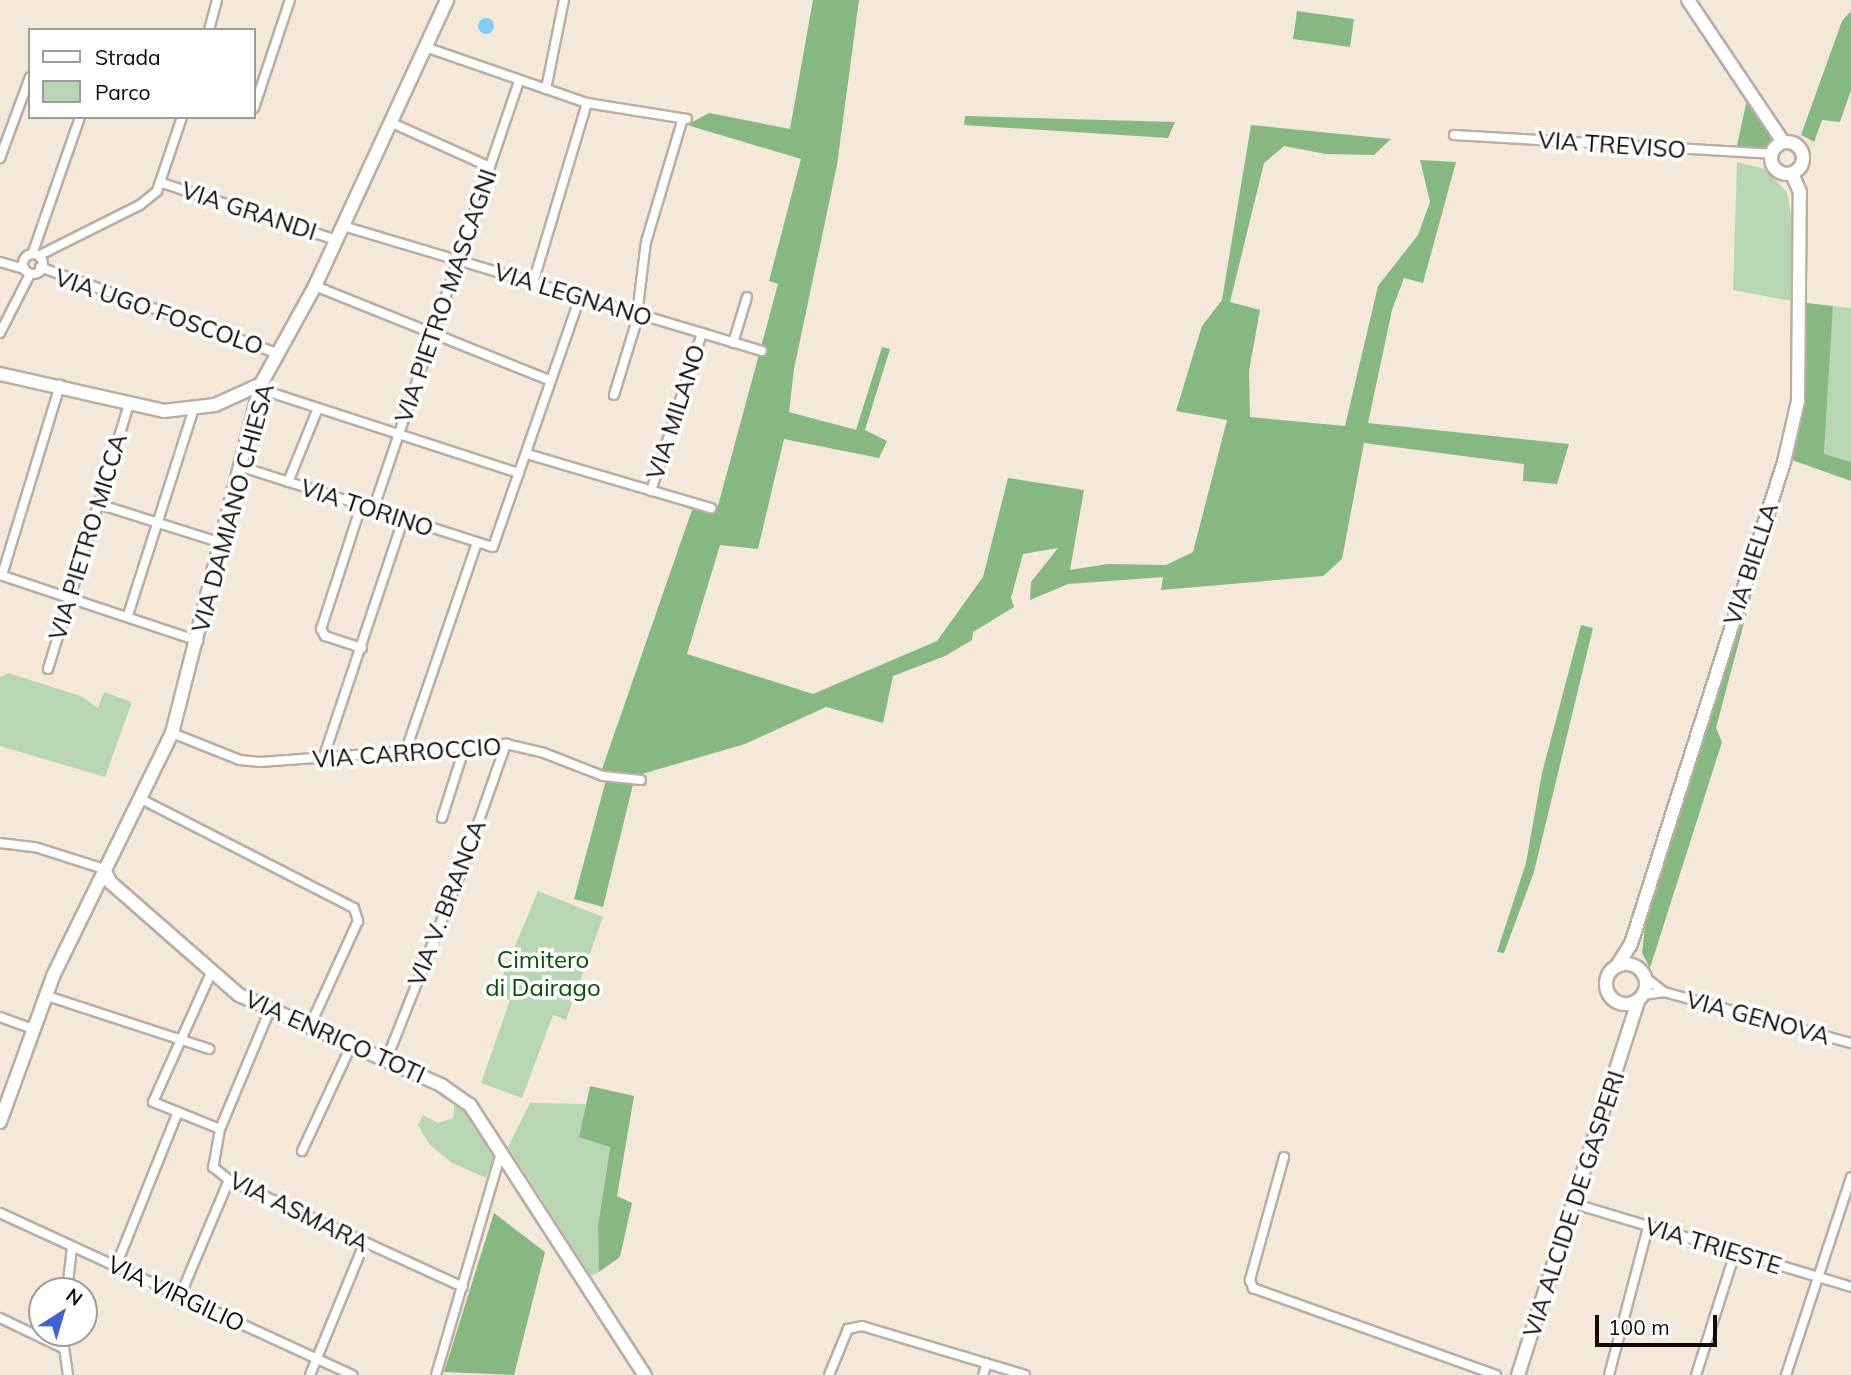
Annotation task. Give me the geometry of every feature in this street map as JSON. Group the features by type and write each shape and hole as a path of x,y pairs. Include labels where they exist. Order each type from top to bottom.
{"street":[{"path":"209,28 216,0"},
{"path":"256,102 290,0"},
{"name":"VIA DAMIANO CHIESA","path":"1,1113 44,995 172,733 223,543 261,384 315,286 428,48 447,0"},
{"path":"546,89 565,0"},
{"path":"1688,0 1783,142 1796,144 1802,152 1801,167 1792,174 1776,170 1771,155 1783,142"},
{"path":"428,48 587,103 685,118 646,242 637,314 614,395"},
{"name":"VIA PIETRO MASCAGNI","path":"373,510 519,81"},
{"path":"0,158 28,82"},
{"path":"533,283 587,103"},
{"path":"0,333 37,254 79,119"},
{"path":"37,254 140,205 162,183 181,119"},
{"path":"393,123 489,167"},
{"name":"VIA TREVISO","path":"1454,135 1771,155"},
{"name":"VIA BIELLA","path":"1617,966 1631,944 1784,462 1798,401 1800,191 1792,174"},
{"name":"VIA GRANDI","path":"162,183 336,240"},
{"name":"VIA LEGNANO","path":"343,226 762,351"},
{"path":"0,262 27,272 40,267 37,254"},
{"name":"VIA UGO FOSCOLO","path":"40,267 279,354"},
{"path":"315,286 551,381"},
{"path":"0,374 60,385 164,411 193,411 261,384 269,392 519,473 580,297"},
{"path":"733,343 747,297"},
{"name":"VIA MILANO","path":"651,491 702,333"},
{"path":"60,385 1,575 128,615 198,641"},
{"name":"VIA PIETRO MICCA","path":"48,669 129,404"},
{"path":"288,482 318,408"},
{"path":"128,615 193,411"},
{"path":"527,454 711,508"},
{"name":"VIA TORINO","path":"242,467 493,547 519,473"},
{"path":"98,504 223,543"},
{"path":"361,506 321,629 325,636 362,648"},
{"path":"323,759 403,520"},
{"path":"405,753 477,543"},
{"name":"VIA CARROCCIO","path":"172,733 240,760 323,759 506,744 544,752 603,776 641,780"},
{"name":"VIA V. BRANCA","path":"386,1061 506,744"},
{"path":"442,818 464,749"},
{"path":"141,799 347,904 358,915 309,1029"},
{"path":"0,842 35,848 104,869"},
{"name":"VIA ENRICO TOTI","path":"104,869 110,882 211,973 269,1012 457,1094 501,1150 645,1375"},
{"path":"1615,1001 1641,998 1646,978 1636,966 1631,944"},
{"path":"1629,1032 1606,985 1617,966 1636,966"},
{"path":"211,973 153,1102 220,1129"},
{"name":"VIA GENOVA","path":"1646,978 1664,992 1851,1043"},
{"name":"VIA GENOVA","path":"1641,998 1664,992"},
{"path":"44,995 209,1049"},
{"name":"VIA ALCIDE DE GASPERI","path":"1518,1375 1641,998"},
{"name":"VIA ASMARA","path":"269,1012 220,1129 212,1160 213,1167 229,1180 463,1287"},
{"path":"0,1017 30,1028"},
{"path":"302,1152 351,1046"},
{"path":"116,1266 178,1112"},
{"path":"436,1375 501,1150"},
{"path":"1284,1157 1250,1280 1253,1288 1496,1375"},
{"path":"1786,1375 1851,1177"},
{"path":"180,1296 229,1180"},
{"name":"VIA TRIESTE","path":"1574,1204 1851,1286"},
{"name":"VIA VIRGILIO","path":"0,1213 353,1375"},
{"path":"1609,1375 1648,1227"},
{"path":"310,1375 364,1244"},
{"path":"69,1277 72,1247"},
{"path":"1696,1375 1735,1252"},
{"path":"0,1318 64,1348 68,1375"},
{"path":"829,1375 848,1329 862,1326 1025,1375"},
{"path":"983,1375 987,1364"}],"green space":[{"path":"813,0 859,0 837,165 794,369 789,412 856,430 882,347 890,349 865,430 887,441 879,458 784,439 758,549 720,545 687,654 813,694 937,641 983,577 1008,478 1084,490 1070,570 1108,564 1166,565 1193,552 1227,420 1176,411 1202,326 1222,300 1251,125 1391,139 1374,155 1326,154 1284,146 1264,163 1230,302 1260,310 1249,371 1250,417 1345,426 1378,286 1418,235 1430,202 1420,160 1456,162 1423,283 1404,278 1392,310 1368,423 1569,444 1557,484 1523,481 1524,464 1364,443 1342,559 1323,576 1161,590 1163,577 1068,584 1030,600 1031,582 1058,548 1023,554 1011,598 1014,607 973,632 972,640 945,656 893,676 883,723 826,707 745,744 635,776 603,907 574,899 606,780 601,772 693,507 718,506 778,284 769,281 801,159 687,125 709,113 790,129"},
{"path":"1297,11 1354,19 1350,47 1293,39"},
{"path":"1851,11 1851,90 1840,122 1822,120 1814,142 1801,135 1842,21"},
{"path":"1748,95 1773,137 1762,151 1736,150"},
{"path":"965,116 1175,122 1168,138 964,125"},
{"path":"1737,162 1764,169 1787,192 1792,221 1791,301 1733,290"},
{"path":"1806,303 1833,306 1824,454 1851,462 1851,481 1792,460 1802,401"},
{"path":"1833,306 1851,308 1851,462 1824,455"},
{"path":"1763,551 1716,728 1722,742 1650,968 1642,953 1646,918"},
{"path":"1581,625 1593,628 1534,872 1504,953 1497,952 1526,863 1542,773"},
{"path":"8,673 81,696 98,708 104,692 132,702 105,777 0,746 0,677"},
{"name":"Cimitero di Dairago","path":"538,891 603,917 566,1020 553,1015 522,1098 481,1083 510,1000 495,994"},
{"path":"590,1086 634,1096 617,1196 632,1203 620,1257 599,1272 598,1226 610,1147 579,1137"},
{"path":"455,1100 468,1110 497,1152 486,1178 452,1163 429,1144 418,1125 423,1115 438,1123 453,1118"},
{"path":"530,1103 586,1104 580,1136 610,1146 598,1226 599,1272 591,1276 508,1147"},
{"path":"494,1213 545,1252 514,1375 444,1372"}],"water":[{"path":"483,18 489,18 494,26 492,32 483,34 478,29 478,23"}]}
